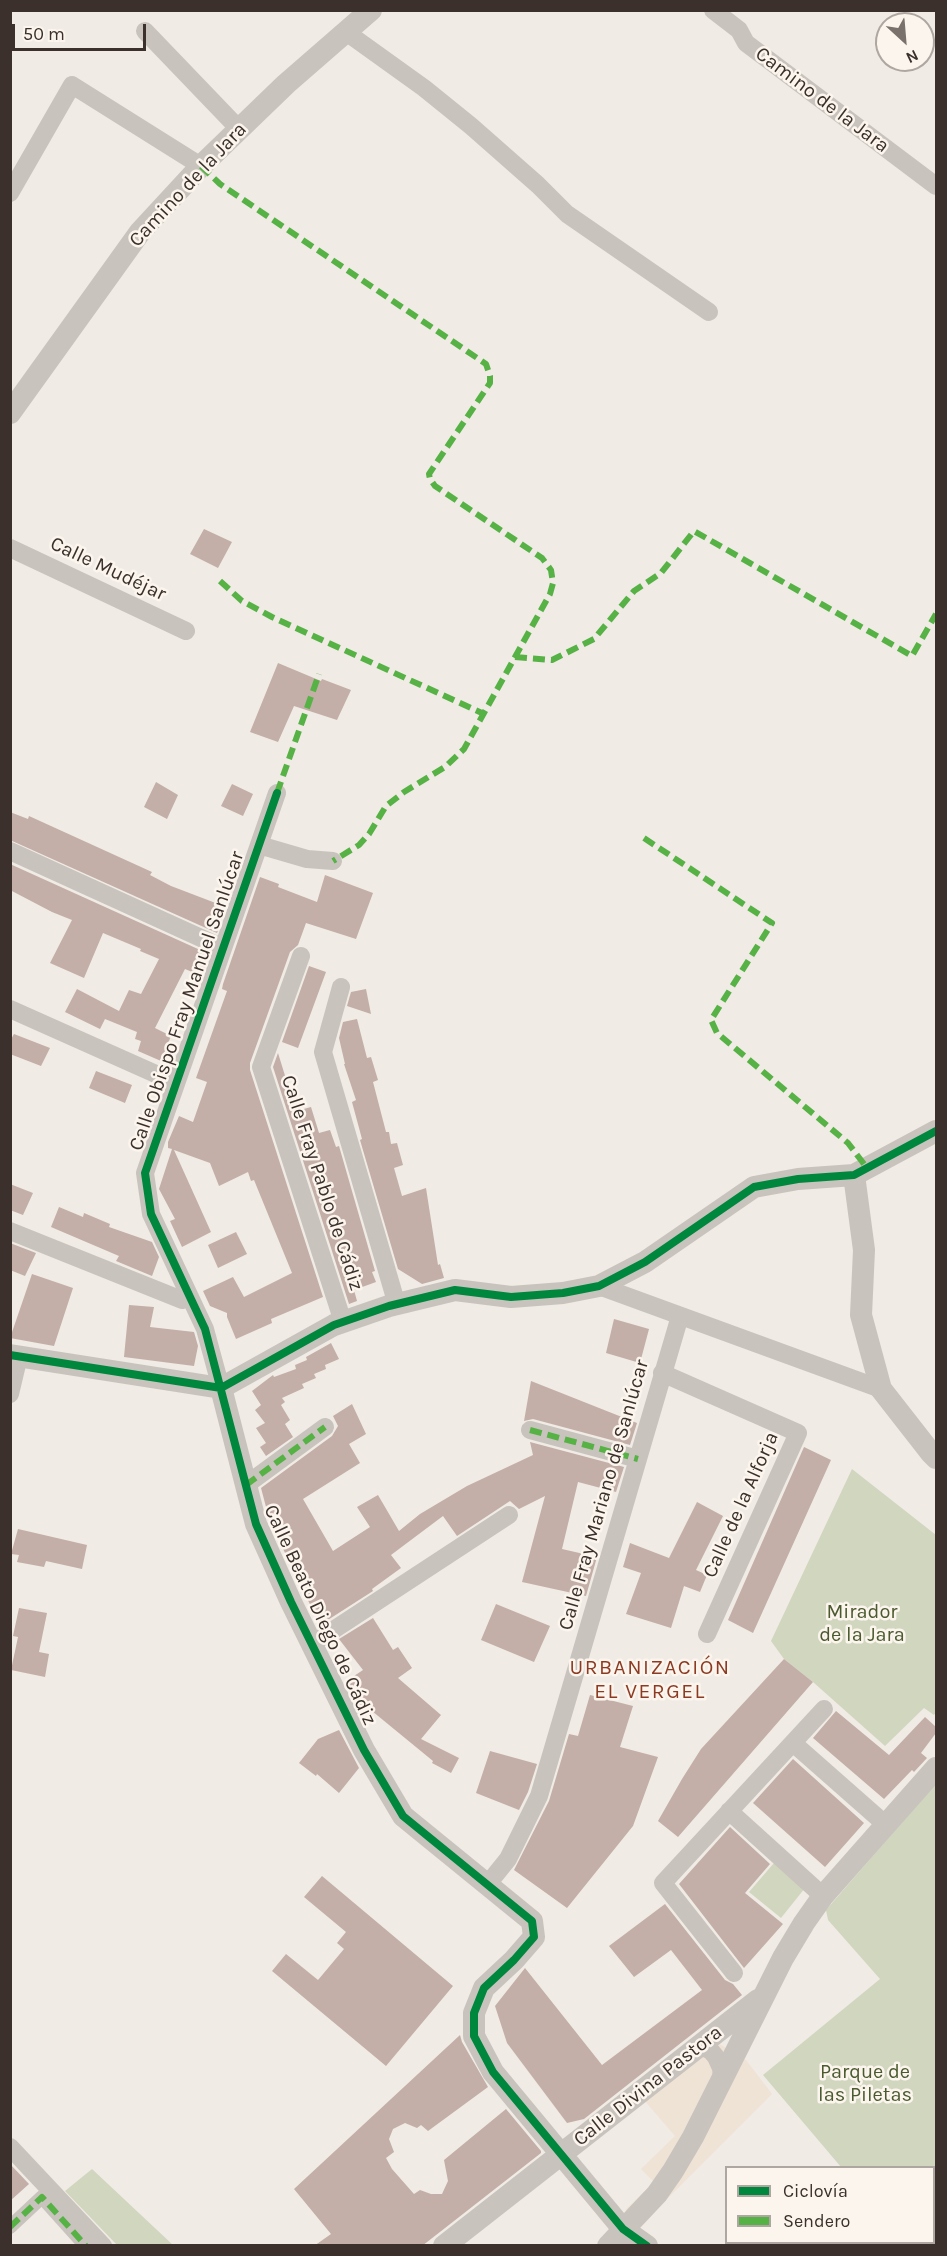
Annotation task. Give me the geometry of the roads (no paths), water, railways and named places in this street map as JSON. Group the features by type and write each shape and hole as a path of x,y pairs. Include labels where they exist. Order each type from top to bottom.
{"street":[{"name":"Camino de la Jara","path":"10,413 18,386 140,232 201,166 286,84 371,10"},
{"name":"Camino de la Jara","path":"713,10 739,30 746,43 936,186"},
{"path":"145,31 240,130"},
{"path":"346,32 424,88 471,126 567,214 709,312"},
{"path":"10,193 72,85 201,166"},
{"name":"Calle Mudéjar","path":"10,549 186,631"},
{"name":"Calle Obispo Fray Manuel Sanlúcar","path":"221,1388 205,1329 151,1214 145,1173 277,793"},
{"name":"Calle Obispo Fray Manuel Sanlúcar","path":"259,845 307,859 333,861"},
{"path":"10,851 223,948"},
{"name":"Calle Fray Pablo de Cádiz","path":"301,956 261,1067 343,1322"},
{"path":"341,987 322,1052 397,1305"},
{"path":"10,1009 176,1083"},
{"path":"10,1394 15,1356 221,1388 343,1322 389,1306 455,1290 511,1297 563,1293 598,1286 645,1262 754,1186 798,1179 854,1175 936,1131"},
{"path":"854,1175 864,1250 861,1314 881,1389 936,1458"},
{"path":"10,1231 182,1300 190,1297"},
{"path":"598,1286 881,1389"},
{"name":"Calle Fray Mariano de Sanlúcar","path":"488,1885 508,1859 539,1796 680,1316"},
{"name":"Calle de la Alforja","path":"662,1373 798,1433 707,1634"},
{"name":"Calle Beato Diego de Cádiz","path":"221,1388 256,1524 364,1750 403,1816 532,1922 534,1937 514,1960 484,1988 474,2013 474,2036 493,2072 561,2153"},
{"path":"246,1485 325,1427"},
{"path":"530,1430 638,1459"},
{"path":"312,1644 509,1515"},
{"path":"734,1973 663,1883 824,1709"},
{"path":"793,1743 885,1824"},
{"path":"616,2237 657,2194 673,2171 783,1958 823,1896 936,1768"},
{"path":"729,1812 823,1896"},
{"name":"Calle Divina Pastora","path":"444,2246 766,1993"},
{"path":"701,2046 711,2051 716,2057 722,2068 722,2078"},
{"path":"10,2147 104,2246"},
{"path":"561,2153 616,2237 647,2246"},
{"path":"10,2227 42,2197 86,2246"}],"district":[{"name":"URBANIZACIÓN EL VERGEL","path":"650,1680"}],"park label":[{"name":"Mirador de la Jara","path":"862,1624"},
{"name":"Parque de las Piletas","path":"865,2084"}]}
